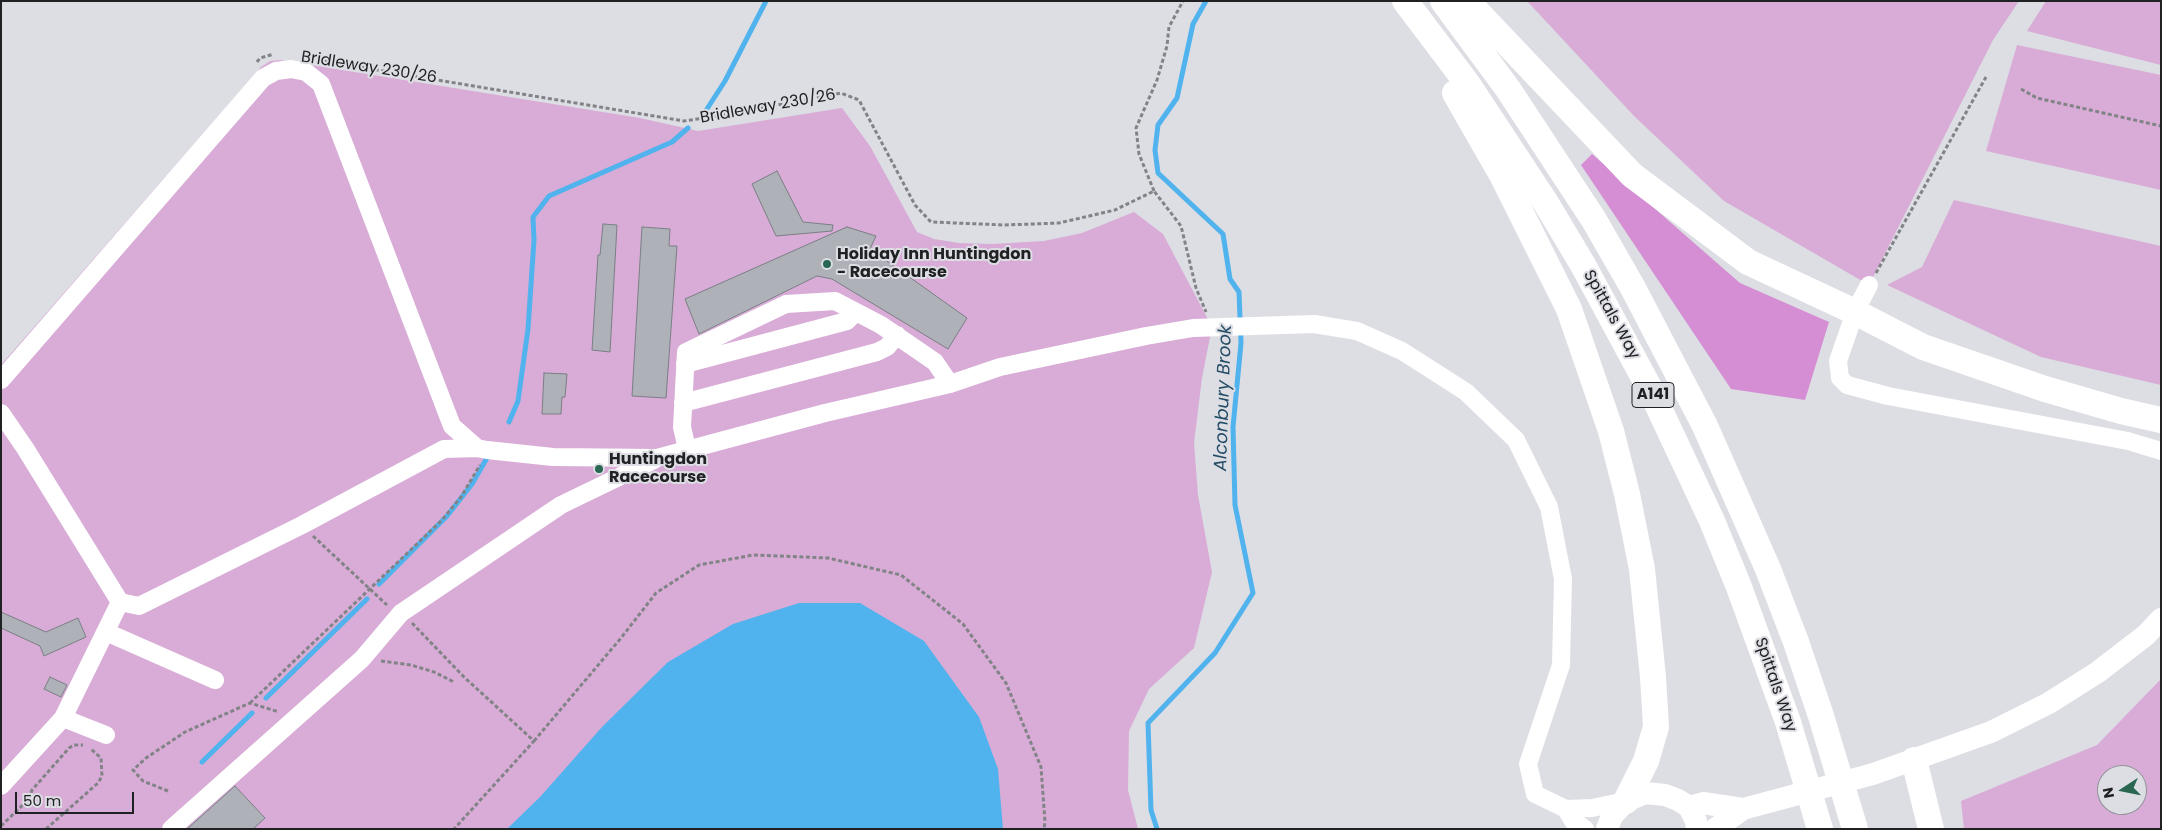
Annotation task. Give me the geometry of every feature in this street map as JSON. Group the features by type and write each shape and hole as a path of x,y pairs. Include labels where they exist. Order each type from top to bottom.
{"highway":[{"path":"1394,1 1454,92 1506,183 1569,309 1611,430 1627,494 1642,569 1656,710 1656,727 1646,761 1626,801"},
{"name":"Spittals Way","path":"1405,1 1467,83 1546,203 1583,264 1651,391 1705,504 1742,596 1788,722 1820,829"},
{"name":"Spittals Way","path":"1443,1 1508,90 1594,220 1633,288 1705,426 1749,524 1796,642 1821,716 1855,829"},
{"path":"1467,1 1632,175 1748,262 1855,312 1923,347 2046,389 2121,411 2161,420"},
{"path":"1914,760 1931,829"}],"main road":[{"path":"1715,829 1743,809 1873,774 1991,732 2049,704 2105,666 2146,635 2161,620"},
{"path":"1607,829 1612,816 1626,801 1645,794 1665,794 1689,807 1698,829"},
{"path":"1689,807 1702,803 1743,809"}],"lane":[{"path":"1,380 263,78 276,70 291,69 306,72 321,84 452,426 482,449"},
{"path":"1869,285 1855,312 1838,361 1840,378 1847,385 1888,396 2128,441 2161,451"},
{"path":"687,449 682,427 686,352 786,304 835,302 856,312 897,335 935,362 950,384"},
{"path":"685,364 847,321 856,312"},
{"path":"171,829 362,659 401,613 560,506 657,458 825,413 950,384 1000,367 1146,336 1212,326 1314,324 1357,331 1402,351 1466,392 1516,440 1549,507 1563,579 1561,665 1528,764 1535,794 1566,808 1592,808 1626,801"},
{"path":"683,404 876,352 887,347 897,335"},
{"path":"1,413 25,448 120,602 138,606 302,525 444,449 482,449 553,457 657,458"},
{"path":"1,786 63,718 120,602"},
{"path":"106,632 215,680"},
{"path":"63,718 106,735"},
{"path":"1566,808 1573,820 1584,829"}],"path":[{"path":"1183,1 1170,27 1167,46 1157,80 1136,128 1138,154 1154,191 1181,226 1196,288 1212,326"},
{"name":"Bridleway 230/26","path":"254,66 260,58 269,54 279,53"},
{"name":"Bridleway 230/26","path":"310,59 684,121 841,93 859,100 915,205 931,222 1005,225 1059,223 1115,210 1154,191"},
{"path":"1869,285 1986,77"},
{"path":"2021,89 2037,98 2161,126"},
{"path":"168,791 143,781 133,770 146,758 185,732 250,703 451,509 475,476 482,449"},
{"path":"302,525 386,604 401,613 464,677 534,741"},
{"path":"454,829 534,741 622,638 656,593 699,565 753,555 828,558 901,575 963,624 1006,683 1041,767 1044,829"},
{"path":"362,659 411,665 434,672 454,682"},
{"path":"250,703 278,712 285,710"},
{"path":"1,826 29,799 32,790 69,748 74,745 83,745 94,750 101,758 102,776 98,783 46,829"}],"shaded area":[{"path":"1527,1 2019,1 1993,40 1869,285 1724,201 1634,116"},
{"path":"2046,1 2161,1 2161,65 2027,31"},
{"path":"2017,45 2161,75 2161,190 1986,151"},
{"name":"Huntingdon Racecourse","path":"280,60 640,118 698,131 842,108 870,146 917,232 934,239 959,243 992,244 1044,241 1082,233 1134,212 1163,234 1212,327 1202,378 1194,443 1198,495 1212,572 1194,648 1149,689 1129,731 1128,790 1138,829 1,829 1,365 261,67 270,61"},
{"path":"1592,154 1740,283 1829,322 1805,400 1731,389 1581,165"},
{"path":"1954,200 2161,246 2161,385 2041,357 1887,285 1922,267"},
{"path":"2161,679 2161,829 1964,829 1961,801 2097,745"}],"water":[{"path":"799,603 860,603 924,641 979,717 998,769 1003,829 507,829 540,797 602,727 668,662 733,624"}],"building":[{"path":"777,171 803,222 833,225 832,231 776,236 752,184"},
{"path":"603,224 617,225 610,352 592,350 598,255 600,255"},
{"path":"642,227 670,229 669,246 677,246 666,398 632,396"},
{"name":"Holiday Inn Huntingdon - Racecourse","path":"847,227 876,236 870,249 967,318 948,349 832,279 817,276 699,334 685,299"},
{"path":"544,373 567,374 565,397 562,397 561,414 542,414"},
{"path":"1,612 46,632 78,618 86,637 44,656 40,646 1,628"},
{"path":"50,677 67,685 61,697 44,689"},
{"path":"235,786 265,818 253,829 187,829"}],"waterway":[{"path":"705,112 725,81 766,1"},
{"name":"Alconbury Brook","path":"1157,829 1151,810 1148,723 1215,653 1253,593 1235,505 1233,427 1241,343 1239,292 1230,279 1223,234 1158,173 1155,150 1158,125 1177,98 1193,24 1206,1"},
{"path":"509,422 518,401 528,329 534,240 533,217 549,196 672,142 688,128"},
{"path":"379,584 447,516 472,484 487,458"},
{"path":"266,698 367,599"},
{"path":"202,762 252,713"}],"place":[{"name":"Holiday Inn Huntingdon - Racecourse","path":"827,264"},
{"name":"Huntingdon Racecourse","path":"599,469"}]}
